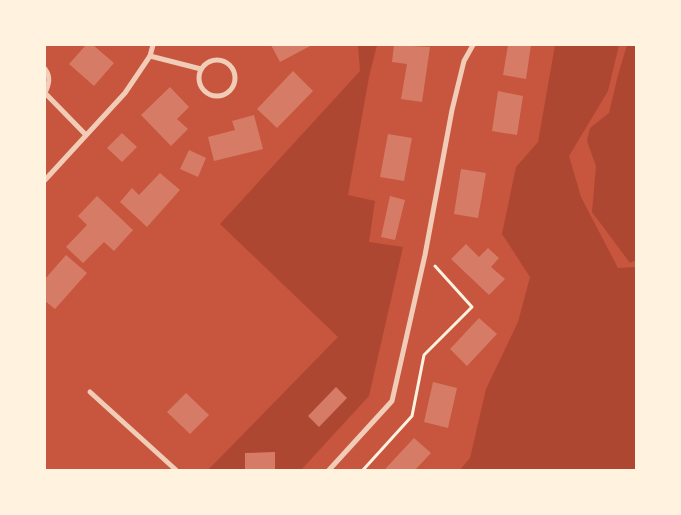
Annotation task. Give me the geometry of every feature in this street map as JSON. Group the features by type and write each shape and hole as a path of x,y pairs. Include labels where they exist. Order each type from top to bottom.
{"street":[{"path":"45,180 125,93 150,56 153,45"},
{"path":"329,470 392,401 425,255 452,110 464,61 473,45"},
{"path":"150,56 201,69"},
{"path":"218,60 227,63 234,76 234,82 230,90 226,94 215,96 204,92 198,77 201,69 205,64 212,61 218,60"},
{"path":"45,69 49,78 45,93 86,135"},
{"path":"90,392 176,470"}],"path":[{"path":"363,470 412,416 424,355 472,307 425,255"}],"shaded area":[{"path":"358,45 377,45 369,77 348,195 375,201 369,242 403,247 369,396 301,470 208,470 338,337 220,224 360,71"},
{"path":"555,45 619,45 608,91 569,156 581,197 618,268 636,267 636,470 460,470 470,458 486,389 518,322 530,277 502,234 516,167 538,142"},
{"path":"627,45 636,45 636,260 630,263 592,212 596,166 587,141 590,128 609,113"}],"building":[{"path":"86,45 93,45 114,63 94,86 69,64"},
{"path":"271,45 312,45 280,62"},
{"path":"394,45 430,47 422,102 401,99 407,64 392,62"},
{"path":"508,45 531,45 526,79 503,75"},
{"path":"293,71 313,91 277,128 257,109"},
{"path":"170,87 189,107 177,119 188,129 171,146 141,115"},
{"path":"498,91 523,96 517,135 492,131"},
{"path":"254,115 263,149 214,161 208,137 235,130 232,121"},
{"path":"122,133 137,147 122,162 107,148"},
{"path":"388,134 412,138 404,181 380,177"},
{"path":"189,150 206,158 198,177 180,169"},
{"path":"461,169 486,173 478,218 454,214"},
{"path":"160,173 180,190 147,227 120,202 132,188 139,195"},
{"path":"97,196 133,230 114,251 104,242 83,263 66,247 87,225 78,216"},
{"path":"390,196 405,200 395,240 381,237"},
{"path":"466,244 479,257 488,248 499,258 491,267 505,279 489,295 451,259"},
{"path":"66,255 87,273 55,309 45,301 45,279"},
{"path":"479,318 497,334 467,366 450,349"},
{"path":"433,382 457,388 448,428 424,422"},
{"path":"336,387 347,398 319,427 308,416"},
{"path":"186,393 209,415 190,434 167,412"},
{"path":"414,438 431,453 415,470 387,470 386,468"},
{"path":"275,452 275,470 245,470 245,453"}]}
